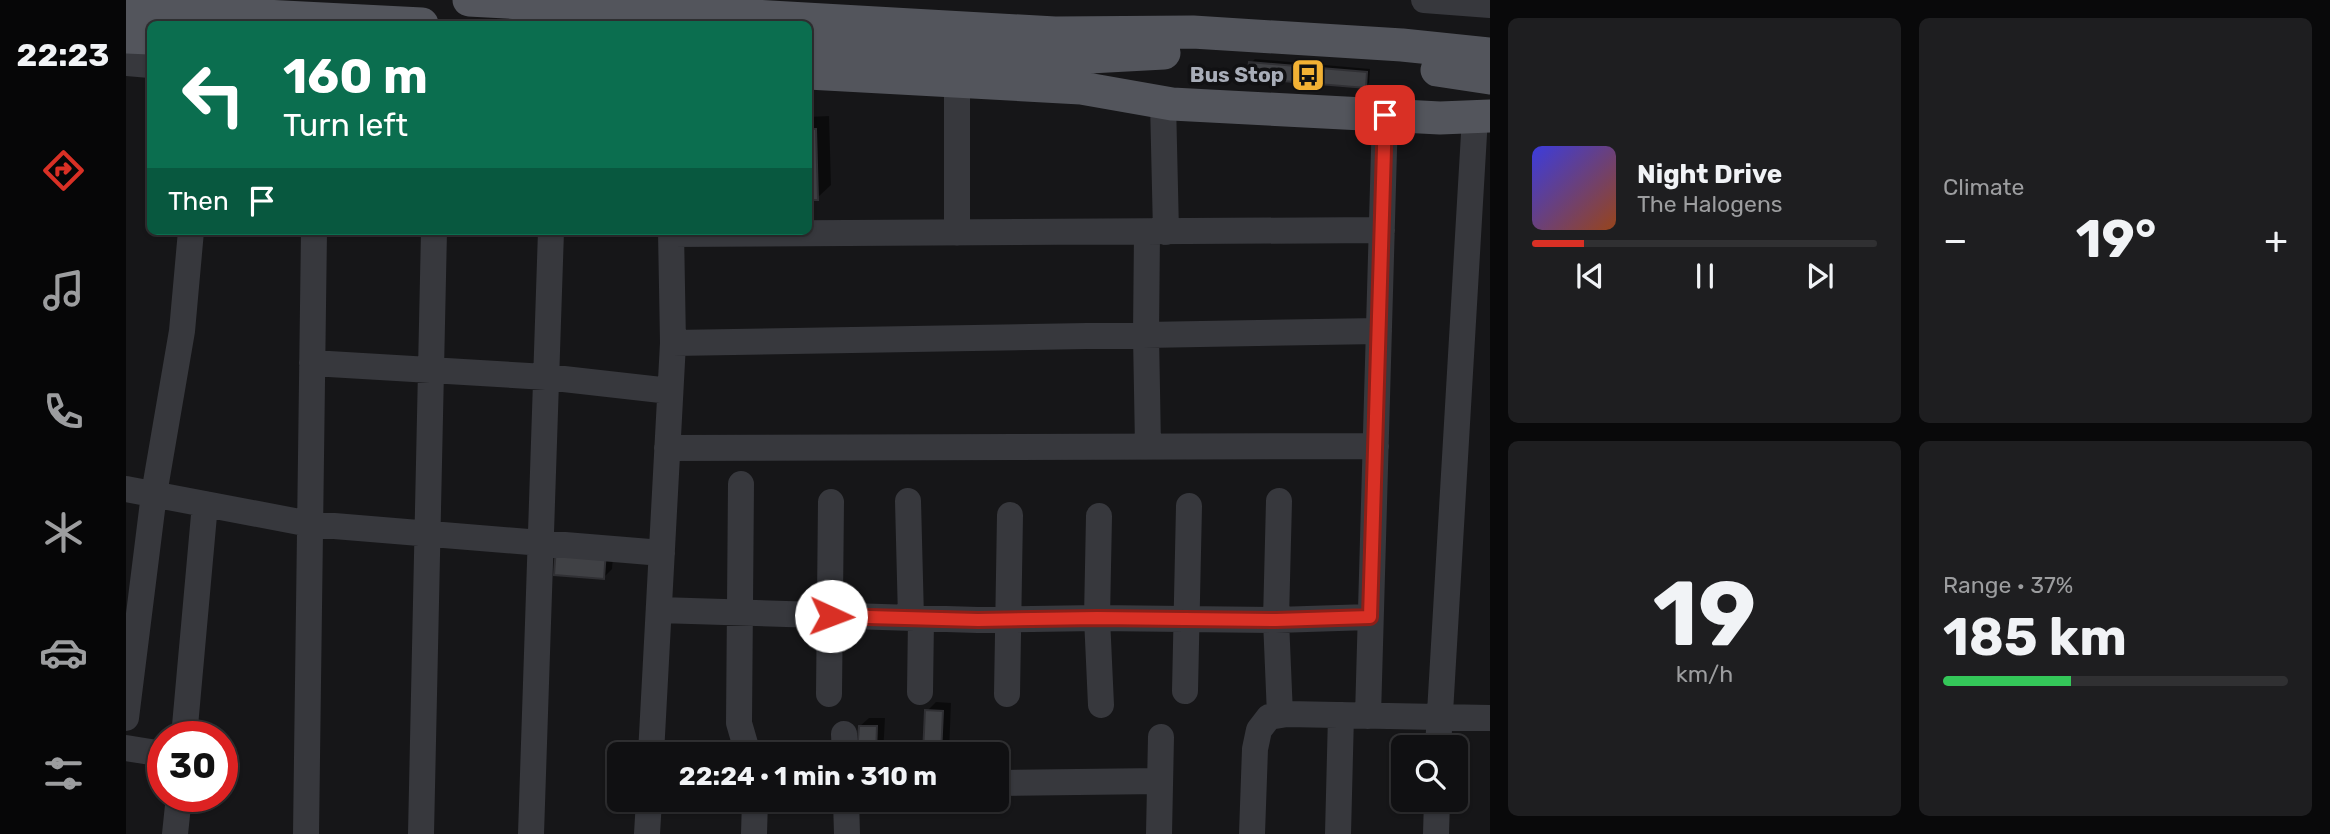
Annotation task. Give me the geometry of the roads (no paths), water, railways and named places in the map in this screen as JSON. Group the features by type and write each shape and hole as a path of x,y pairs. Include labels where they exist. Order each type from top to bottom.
{"main road":[{"path":"469,0 1055,33 1193,32 1402,45 1490,54"},
{"path":"126,9 363,21"},
{"path":"126,37 147,38"},
{"path":"812,45 1052,59 1193,52 1407,65 1490,78"},
{"path":"1052,59 1189,83 1415,97 1485,108"},
{"path":"812,73 1081,88 1163,102 1440,118 1485,108"}],"street":[{"path":"1424,0 1490,5"},
{"path":"126,63 147,65"},
{"path":"957,82 957,233"},
{"path":"1148,446 1146,335 1156,232 1163,102"},
{"path":"1438,735 1485,108"},
{"path":"1368,716 1385,115"},
{"path":"812,233 1382,230"},
{"path":"126,718 154,494 182,331 191,235"},
{"path":"306,834 314,235"},
{"path":"421,834 434,235"},
{"path":"531,834 551,235"},
{"path":"652,742 673,343 671,235"},
{"path":"673,343 1379,331"},
{"path":"312,363 546,377 670,391"},
{"path":"667,448 1376,446"},
{"path":"741,484 739,723 745,742"},
{"path":"126,489 310,524 662,553"},
{"path":"908,501 920,692"},
{"path":"1279,501 1276,620 1280,715"},
{"path":"829,694 831,502"},
{"path":"185,721 205,504"},
{"path":"1185,691 1189,506"},
{"path":"1007,694 1010,515"},
{"path":"1099,516 1097,618 1101,705"},
{"path":"659,610 1008,620 1276,620 1370,617"},
{"path":"1252,834 1255,749 1259,730 1269,717 1341,715 1490,718"},
{"path":"1338,834 1341,715"},
{"path":"1158,834 1161,737"},
{"path":"126,748 147,751"},
{"path":"1009,783 1160,781"},
{"path":"175,834 177,812"},
{"path":"647,834 648,812"},
{"path":"754,834 755,812"},
{"path":"846,812 847,834"},
{"path":"1436,834 1437,812"}],"place":[{"name":"Bus Stop","path":"1308,75"}]}
